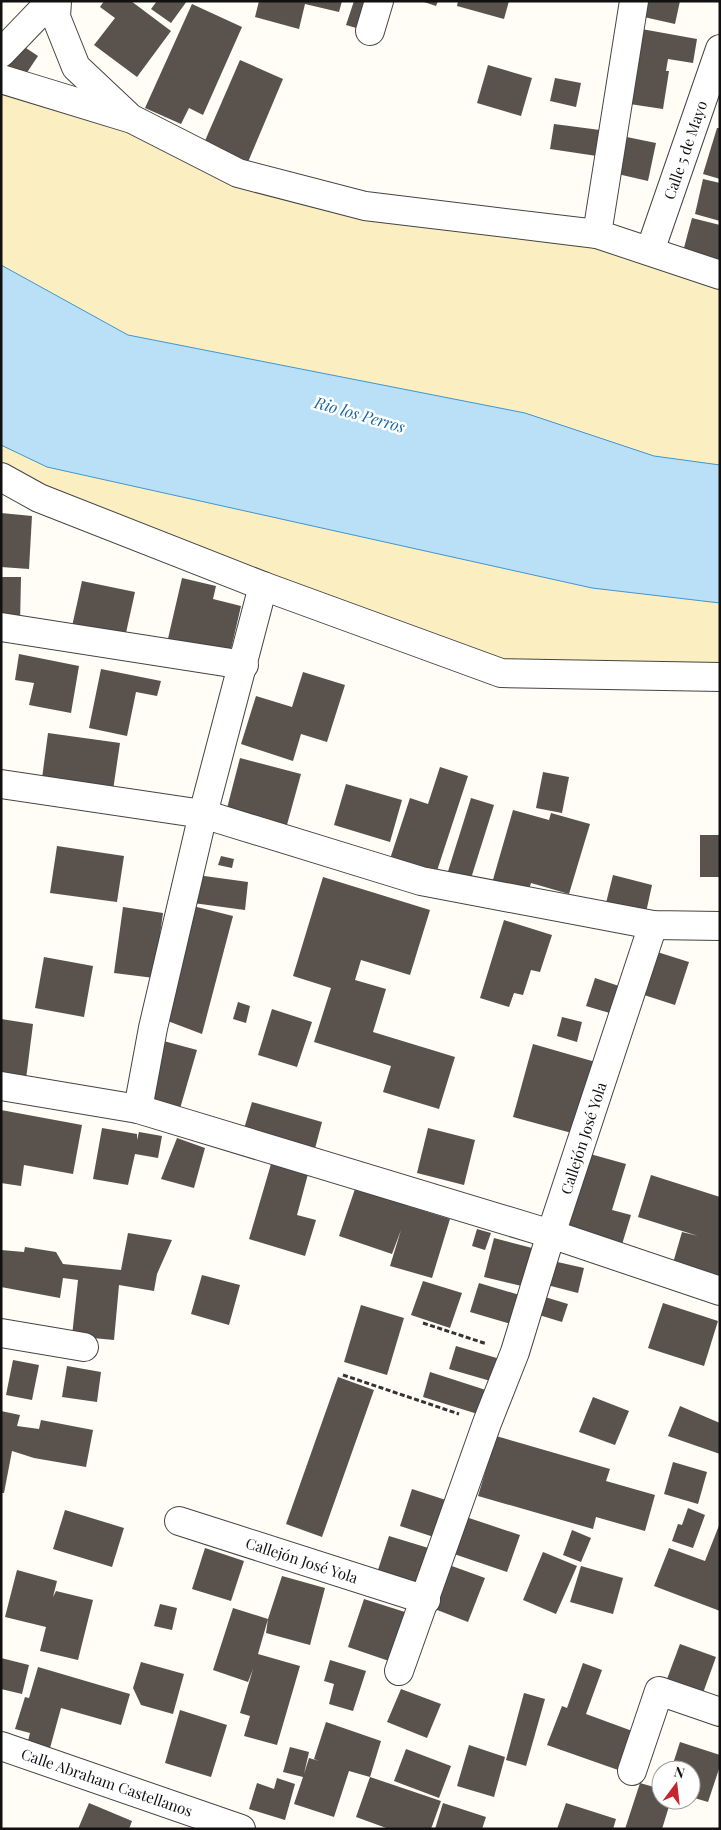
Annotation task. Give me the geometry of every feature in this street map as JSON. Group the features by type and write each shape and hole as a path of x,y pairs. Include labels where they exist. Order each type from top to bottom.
{"street":[{"path":"1,53 51,1"},
{"path":"57,1 56,17 76,67 132,119"},
{"path":"370,31 379,1"},
{"path":"597,234 634,1"},
{"name":"Calle 5 de Mayo","path":"650,250 720,49"},
{"path":"1,79 132,119 238,173 365,206 597,234 650,250 720,275"},
{"path":"1,478 39,498 264,586 500,673 720,677"},
{"path":"138,1109 153,1028 203,814 264,586"},
{"path":"1,627 244,665"},
{"path":"1,784 203,814 421,881 653,925 720,926"},
{"name":"Callejón José Yola","path":"399,1671 426,1600 487,1423 515,1352 551,1234 653,925"},
{"path":"1,1086 138,1109 551,1234 720,1291"},
{"path":"1,1333 84,1347"},
{"name":"Callejón José Yola","path":"179,1521 426,1600"},
{"path":"632,1771 659,1691 720,1712"},
{"name":"Calle Abraham Castellanos","path":"1,1746 241,1829"}],"path":[{"path":"423,1324 515,1352"},
{"path":"343,1375 487,1423"}],"sand":[{"path":"1,79 238,173 597,234 720,275 720,677 501,673 1,477"}],"water":[{"name":"Rio los Perros","path":"1,265 128,335 525,413 654,456 720,465 720,603 592,588 47,467 1,445"}],"building":[{"path":"104,1 131,1 171,31 137,77 94,45 115,18 100,7"},
{"path":"157,1 187,1 171,23 151,9"},
{"path":"259,1 342,1 339,12 305,4 299,29 255,17"},
{"path":"354,1 372,1 363,30 346,25"},
{"path":"421,1 438,1 436,6"},
{"path":"458,1 509,1 504,19 457,6"},
{"path":"639,1 680,1 675,24 635,15"},
{"path":"192,4 242,27 203,115 189,108 181,124 145,108"},
{"path":"636,28 697,39 693,63 668,59 666,71 669,71 663,109 623,103"},
{"path":"20,44 38,56 24,77 6,64"},
{"path":"240,60 283,79 248,162 204,143"},
{"path":"488,65 532,78 521,116 477,103"},
{"path":"555,78 581,83 576,107 550,101"},
{"path":"554,124 600,130 597,156 550,149"},
{"path":"717,128 720,128 720,179 703,174"},
{"path":"617,135 656,143 648,181 609,172"},
{"path":"703,179 720,183 720,221 695,214"},
{"path":"692,218 720,225 720,265 682,255"},
{"path":"1,513 32,516 29,569 1,567"},
{"path":"1,577 21,577 20,625 1,624"},
{"path":"182,578 216,586 213,599 241,606 229,658 167,643"},
{"path":"82,581 135,592 124,642 71,631"},
{"path":"19,654 79,666 71,713 29,705 34,683 15,680"},
{"path":"101,669 161,681 157,696 136,692 127,736 89,728"},
{"path":"303,672 345,685 327,742 301,734 293,761 241,744 256,696 292,707"},
{"path":"48,733 120,743 112,797 41,786"},
{"path":"240,758 301,774 285,832 225,816"},
{"path":"440,767 468,776 434,880 388,865 410,798 428,804"},
{"path":"543,772 569,777 562,813 536,808"},
{"path":"346,784 402,800 390,842 334,825"},
{"path":"471,798 494,805 468,888 445,881"},
{"path":"513,810 549,820 551,813 590,824 569,894 531,883 526,900 490,890"},
{"path":"700,835 720,835 720,877 700,877"},
{"path":"57,846 124,856 117,902 50,893"},
{"path":"221,856 234,859 232,868 218,865"},
{"path":"197,875 248,882 245,910 193,903"},
{"path":"613,875 652,885 645,917 605,907"},
{"path":"323,877 430,910 410,975 361,960 355,980 386,989 373,1032 455,1057 439,1109 383,1092 391,1066 314,1042 331,988 293,976"},
{"path":"193,906 233,916 202,1034 165,1020"},
{"path":"123,907 163,913 154,978 114,973"},
{"path":"504,920 552,935 540,972 531,970 523,995 514,993 509,1007 480,998"},
{"path":"654,951 689,962 675,1005 641,994"},
{"path":"44,957 93,966 84,1017 35,1008"},
{"path":"595,978 622,987 613,1014 586,1006"},
{"path":"238,1002 250,1006 246,1023 233,1019"},
{"path":"272,1009 312,1022 297,1067 258,1055"},
{"path":"562,1017 582,1022 577,1042 557,1036"},
{"path":"1,1019 33,1024 25,1087 1,1084"},
{"path":"160,1040 197,1050 177,1119 141,1109"},
{"path":"533,1044 599,1063 579,1135 513,1117"},
{"path":"252,1102 322,1122 312,1160 241,1139"},
{"path":"1,1110 82,1125 73,1174 24,1165 21,1186 1,1183"},
{"path":"102,1128 137,1134 137,1140 139,1132 162,1136 158,1158 135,1154 128,1185 93,1179"},
{"path":"428,1128 475,1140 464,1185 417,1173"},
{"path":"177,1138 205,1148 194,1188 161,1179"},
{"path":"583,1152 626,1164 612,1210 631,1215 620,1251 559,1234"},
{"path":"271,1164 308,1174 297,1215 316,1220 305,1256 249,1239"},
{"path":"651,1175 720,1197 720,1284 671,1270 682,1232 698,1236 638,1217"},
{"path":"356,1186 409,1203 408,1206 450,1219 432,1278 390,1266 401,1230 392,1254 339,1236"},
{"path":"477,1229 491,1233 485,1250 472,1246"},
{"path":"128,1233 172,1240 157,1274 154,1291 119,1285 114,1340 72,1336 78,1280 63,1278 60,1298 1,1287 1,1250 24,1252 25,1247 56,1252 63,1264 121,1270"},
{"path":"494,1238 536,1249 526,1287 484,1277"},
{"path":"553,1261 584,1268 578,1293 547,1285"},
{"path":"202,1275 240,1285 229,1325 191,1314"},
{"path":"423,1281 462,1293 450,1328 411,1315"},
{"path":"479,1283 523,1296 514,1325 470,1312"},
{"path":"545,1297 568,1304 562,1322 539,1315"},
{"path":"663,1303 718,1321 704,1366 648,1348"},
{"path":"361,1305 404,1318 387,1375 344,1362"},
{"path":"456,1346 500,1359 494,1382 449,1369"},
{"path":"13,1360 39,1365 32,1400 6,1395"},
{"path":"67,1366 101,1372 97,1402 62,1397"},
{"path":"430,1372 492,1392 484,1416 423,1397"},
{"path":"338,1377 374,1390 322,1537 286,1524"},
{"path":"593,1397 629,1411 615,1445 579,1432"},
{"path":"680,1406 720,1423 720,1454 668,1436"},
{"path":"1,1411 20,1415 17,1426 39,1429 41,1420 93,1430 86,1467 34,1458 12,1451 4,1493 1,1493"},
{"path":"496,1436 610,1469 606,1481 655,1495 645,1531 596,1517 593,1529 478,1496"},
{"path":"673,1462 707,1472 698,1504 664,1494"},
{"path":"412,1489 452,1502 440,1539 400,1526"},
{"path":"688,1508 705,1515 693,1548 672,1541 678,1524 682,1525"},
{"path":"65,1510 124,1528 112,1567 53,1549"},
{"path":"463,1516 520,1535 507,1572 451,1553"},
{"path":"720,1523 720,1611 654,1586 669,1548 705,1561"},
{"path":"572,1530 591,1538 581,1562 563,1555"},
{"path":"389,1536 435,1550 422,1594 375,1579"},
{"path":"205,1548 244,1561 231,1601 192,1589"},
{"path":"543,1552 577,1566 556,1614 523,1600"},
{"path":"449,1565 485,1578 468,1622 432,1608"},
{"path":"581,1566 623,1578 613,1614 570,1602"},
{"path":"17,1570 57,1581 53,1597 56,1591 93,1600 78,1660 40,1651 46,1627 5,1617"},
{"path":"282,1576 325,1588 310,1645 266,1633 268,1619"},
{"path":"364,1599 408,1613 392,1662 348,1647"},
{"path":"160,1604 177,1608 172,1630 154,1626"},
{"path":"233,1608 268,1619 258,1654 300,1666 277,1745 244,1736 250,1716 240,1713 253,1669 248,1682 213,1670"},
{"path":"680,1644 716,1657 703,1693 667,1679"},
{"path":"1,1658 29,1665 22,1694 1,1689"},
{"path":"330,1660 366,1671 353,1711 329,1704 334,1684 324,1681"},
{"path":"141,1662 184,1674 173,1714 141,1705 133,1688"},
{"path":"583,1663 602,1670 586,1714 635,1732 621,1771 547,1745 562,1706 567,1708"},
{"path":"38,1667 130,1694 121,1725 61,1708 47,1759 25,1753 30,1733 15,1729 25,1697 29,1698"},
{"path":"401,1689 441,1704 427,1738 387,1722"},
{"path":"524,1693 545,1699 526,1766 506,1760"},
{"path":"180,1710 227,1725 211,1777 165,1763"},
{"path":"326,1722 381,1741 370,1777 349,1771 334,1817 294,1804 303,1777 283,1772 290,1747 309,1752 304,1774 309,1758 319,1761 314,1759"},
{"path":"680,1742 720,1755 720,1766 708,1802 701,1800 701,1760 674,1760"},
{"path":"469,1745 505,1757 494,1797 457,1786"},
{"path":"406,1749 451,1766 439,1798 394,1781"},
{"path":"370,1777 441,1801 431,1829 389,1829 356,1817"},
{"path":"277,1778 295,1784 285,1820 249,1809 257,1783 274,1789"},
{"path":"640,1783 651,1786 651,1810 668,1810 662,1829 625,1829"},
{"path":"89,1803 132,1821 129,1829 78,1829"},
{"path":"443,1803 486,1817 482,1829 435,1829"},
{"path":"566,1803 616,1819 613,1829 557,1829"}]}
